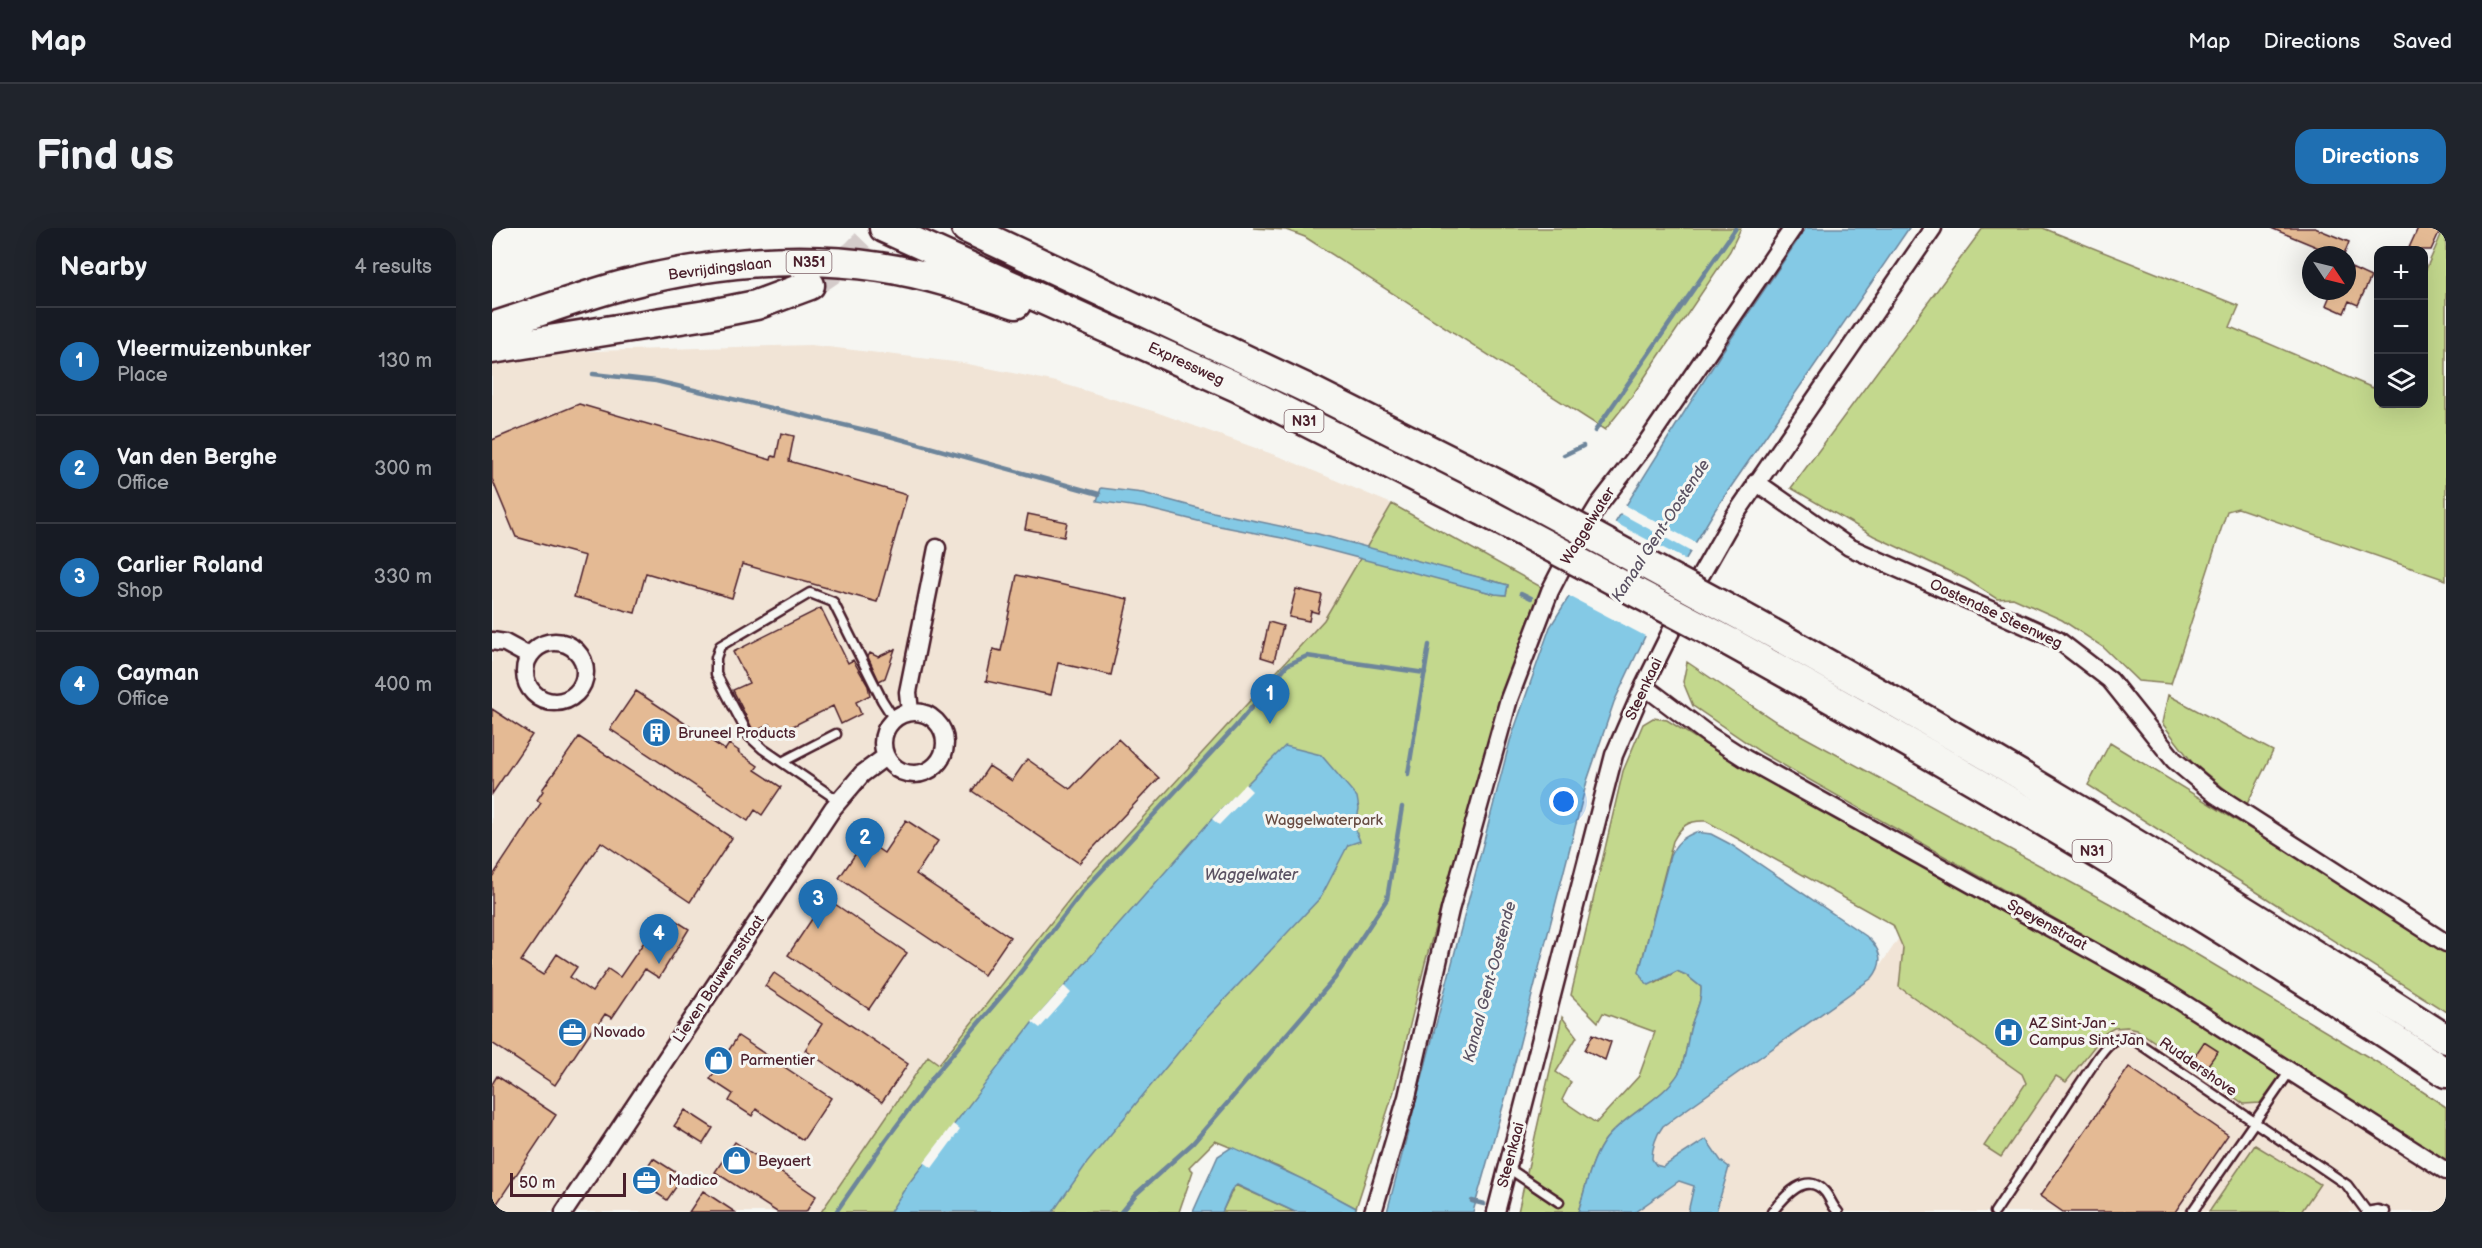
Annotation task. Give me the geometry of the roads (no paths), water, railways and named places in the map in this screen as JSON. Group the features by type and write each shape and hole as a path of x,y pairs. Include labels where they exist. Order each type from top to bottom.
{"highway":[{"name":"Expressweg","path":"884,228 1239,388 1483,511 1730,642 1915,744 2039,818 2446,1073"},
{"name":"Expressweg","path":"966,228 1348,409 1497,484 1743,617 2050,792 2244,910 2446,1039"},
{"path":"1008,228 1063,259 1104,293"},
{"name":"Bevrijdingslaan","path":"492,327 625,284 660,276 731,264 802,261 879,267 924,276 1025,308 1087,334 1123,335"},
{"name":"N351","path":"492,349 706,315 756,304 810,285"}],"street":[{"name":"Waggelwater","path":"1373,1212 1407,1097 1450,910 1509,699 1550,591 1571,550 1598,506 1645,445 1793,228"},
{"name":"Steenkaai","path":"1496,1212 1614,755 1644,686 1685,603 1756,482 1933,228"},
{"name":"Oostendse Steenweg","path":"1756,482 1850,547 2058,640 2110,680 2156,738 2192,776 2216,795 2446,943"},
{"path":"902,715 937,548"},
{"path":"492,641 505,643 529,656"},
{"name":"Speyenstraat","path":"1644,686 1710,736 1746,759 2156,986 2446,1171"},
{"path":"902,715 928,715 942,730 945,740 944,752 939,762 930,770 921,774 900,772 885,757 883,736 887,726 902,715"},
{"name":"Lieven Bauwensstraat","path":"564,1212 839,801 862,774 885,757"}],"lane":[{"path":"839,801 749,736 716,674 716,658 720,646 810,593 833,602 882,700 902,715"},
{"path":"782,762 836,734"},
{"name":"Ruddershove","path":"1995,1212 2098,1057 2109,1043 2121,1036 2131,1038 2346,1185 2366,1212 2378,1210 2385,1212"},
{"path":"2192,1212 2290,1071"},
{"path":"1508,1168 1559,1202"},
{"path":"1772,1212 1795,1187 1808,1184 1819,1187 1838,1212"}],"water":[{"name":"Kanaal Gent-Oostende","path":"1806,228 1909,228 1715,510 1666,592 1614,702 1587,781 1509,1085 1473,1212 1387,1212 1510,741 1550,627 1720,355"},
{"path":"1101,488 1143,493 1213,512 1318,534 1508,585 1506,595 1282,538 1214,525 1145,508 1097,501"},
{"name":"Waggelwater","path":"1285,746 1321,755 1357,797 1359,809 1355,829 1360,841 1348,845 1321,897 1205,1020 1087,1163 1053,1212 890,1212 906,1187 1032,1023 1211,820"},
{"path":"1696,832 1711,834 1730,844 1866,936 1878,951 1879,967 1872,978 1663,1126 1656,1137 1653,1150 1652,1159 1656,1165 1663,1167 1706,1139 1721,1161 1729,1167 1716,1212 1688,1212 1694,1186 1679,1181 1635,1212 1578,1212 1591,1168 1603,1143 1621,1124 1664,1091 1682,1066 1701,987 1677,971 1649,985 1639,972 1670,856 1680,841"},
{"path":"1232,1147 1302,1179 1356,1208 1355,1212 1295,1212 1237,1185 1232,1189 1222,1212 1193,1212 1218,1156"}],"waterway":[{"path":"1595,431 1736,228"},
{"path":"593,374 656,381 882,434 1099,494"},
{"path":"1564,455 1583,446"},
{"path":"1521,593 1531,598"},
{"path":"1408,774 1429,645"},
{"path":"836,1212 933,1077 1010,986 1083,891 1236,726 1287,665 1307,656 1425,673"},
{"path":"1121,1212 1136,1194 1193,1143 1335,978 1387,899 1402,807"},
{"path":"1472,1201 1484,1204"}],"tunnel":[{"path":"810,285 855,254 880,228"}],"place":[{"name":"Vleermuizenbunker","path":"1270,724"},
{"name":"Bruneel Products","path":"657,733"},
{"name":"Van den Berghe","path":"865,868"},
{"name":"Carlier Roland","path":"818,929"},
{"name":"Cayman","path":"659,964"},
{"name":"Novado","path":"572,1032"},
{"name":"AZ Sint-Jan - Campus Sint-Jan","path":"2008,1032"},
{"name":"Parmentier","path":"719,1060"},
{"name":"Beyaert","path":"737,1161"},
{"name":"Madico","path":"647,1180"}],"park label":[{"name":"Waggelwaterpark","path":"1324,820"}]}
